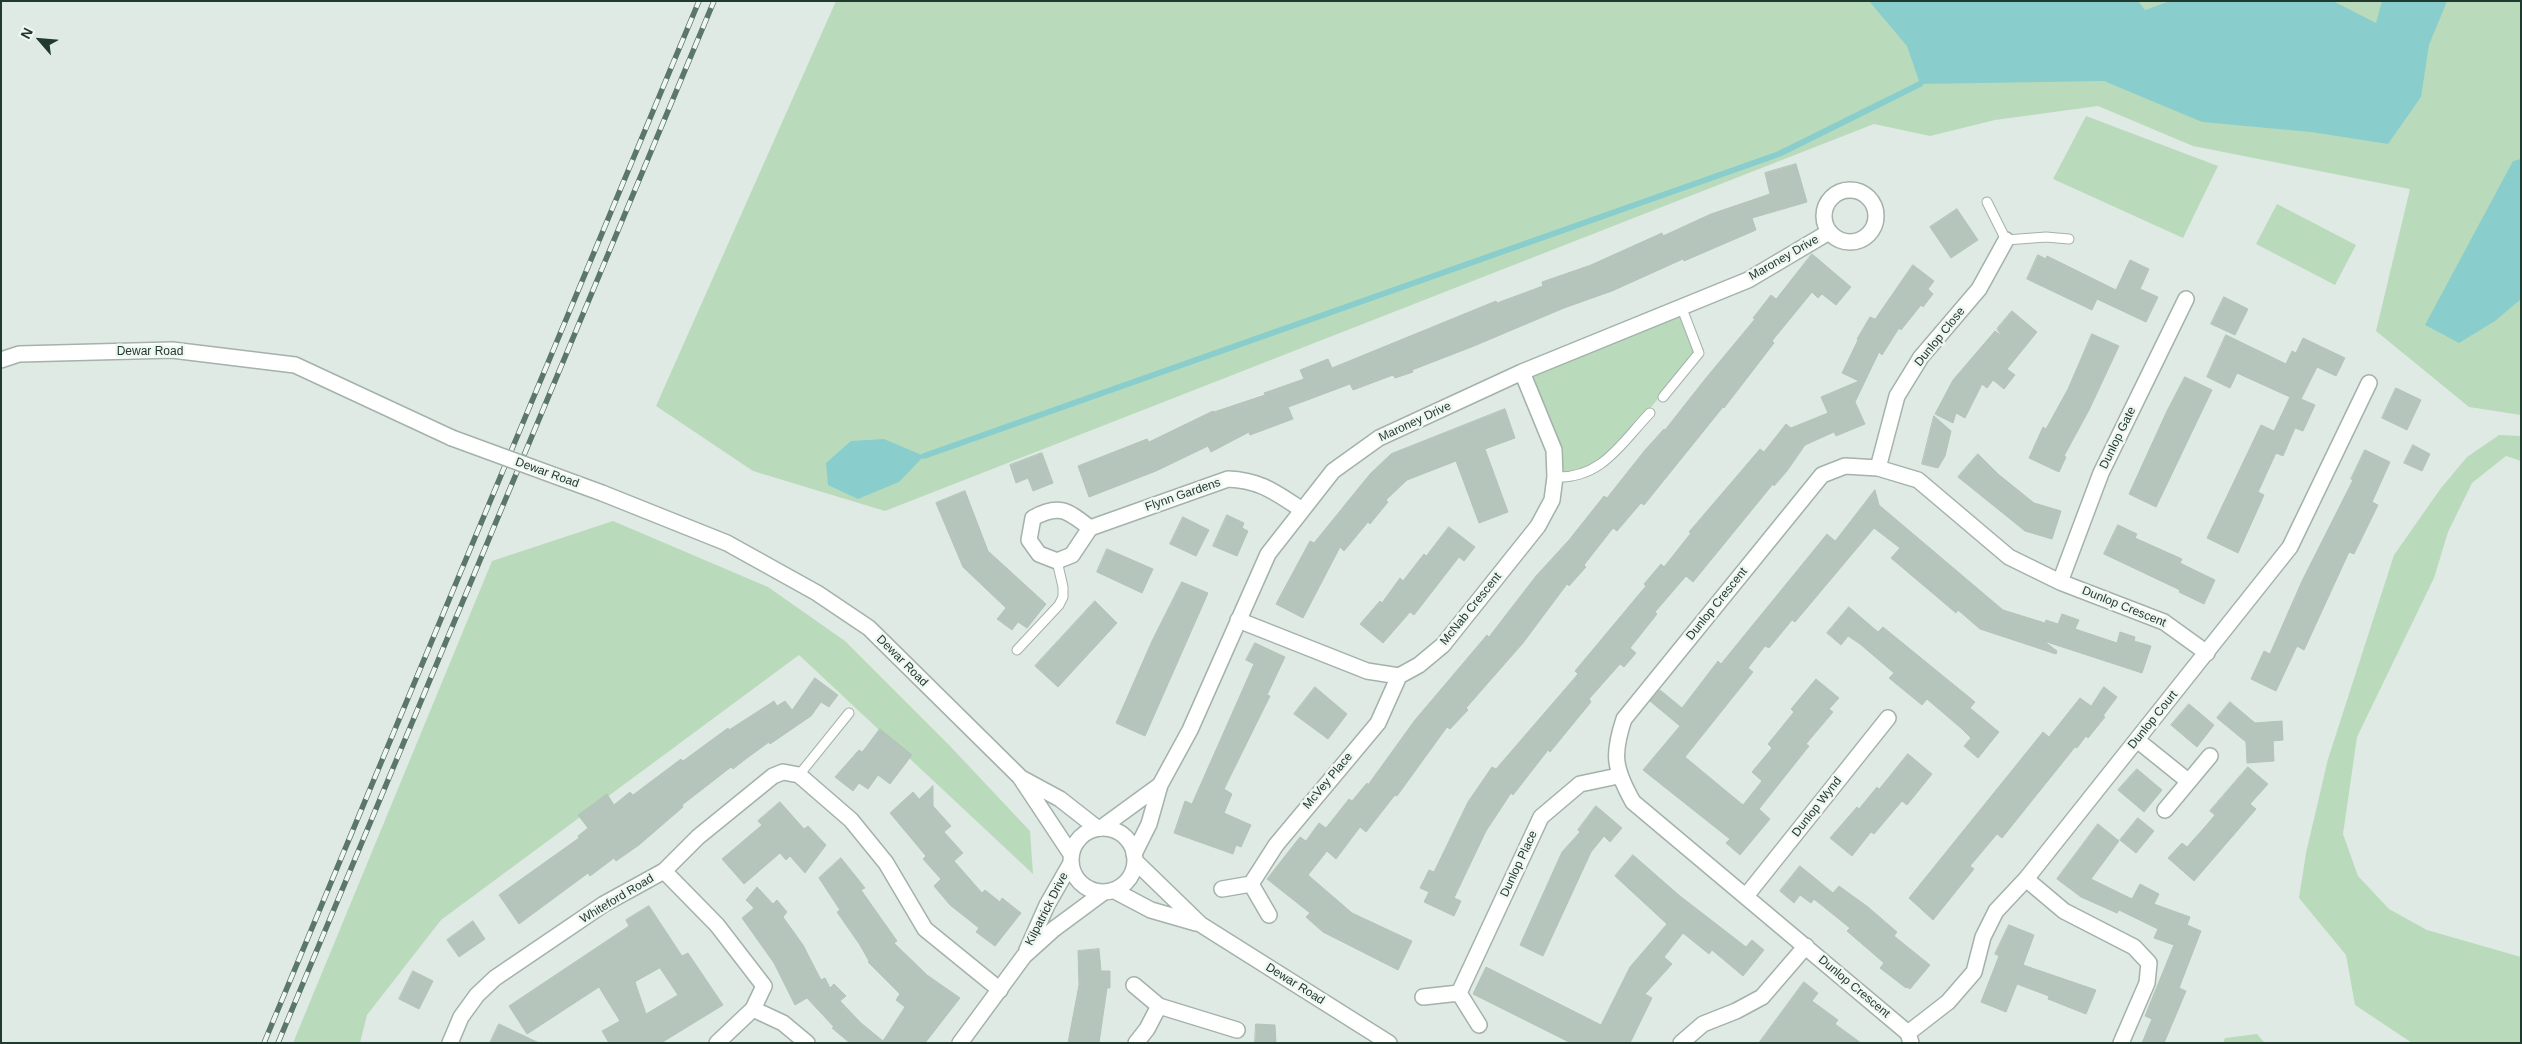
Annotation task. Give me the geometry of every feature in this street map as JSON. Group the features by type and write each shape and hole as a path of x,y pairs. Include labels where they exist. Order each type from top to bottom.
{"street":[{"name":"Maroney Drive","path":"1135,857 1160,785 1190,730 1268,554 1333,471 1379,438 1522,372 1748,280 1829,232"},
{"name":"Dunlop Close","path":"1878,468 1897,396 1921,358 1979,289 2006,240"},
{"name":"Dunlop Gate","path":"2060,582 2101,473 2186,299"},
{"name":"Dewar Road","path":"1,360 19,354 172,350 295,365 452,438 602,493 727,543 817,593 869,628 1020,777 1071,858"},
{"name":"McNab Crescent","path":"1399,676 1419,665 1443,646 1526,541 1552,500 1555,477 1554,450 1522,372"},
{"name":"Dunlop Court","path":"1909,1038 1948,1002 1974,972 1983,937 1996,911 2026,879 2290,547 2369,383"},
{"name":"Dunlop Crescent","path":"1909,1038 1806,946 1633,802 1618,776 1616,744 1624,719 1822,475 1845,466 1878,468 1918,480 2009,557 2060,582 2164,622 2207,653"},
{"name":"Flynn Gardens","path":"1090,528 1228,479 1247,480 1266,487 1302,509"},
{"path":"1048,510 1065,510 1090,528 1072,555 1057,561 1039,554 1029,540 1033,518 1048,510"},
{"path":"1238,620 1367,671 1387,676 1399,676"},
{"name":"McVey Place","path":"1251,884 1276,845 1378,722 1399,676"},
{"name":"Dunlop Wynd","path":"1746,896 1888,718"},
{"path":"2137,740 2188,781"},
{"path":"2165,810 2210,756"},
{"name":"Whiteford Road","path":"450,1043 461,1017 477,995 495,978 604,904 664,871 698,837 773,776 783,772 799,775"},
{"path":"799,775 851,820 870,841 886,863 925,929 1000,990"},
{"name":"Dunlop Place","path":"1459,993 1541,817 1580,784 1618,776"},
{"name":"Dewar Road","path":"1020,777 1060,799 1099,828"},
{"name":"Maroney Drive","path":"1099,828 1160,785"},
{"path":"1099,828 1122,833 1129,840 1135,857 1128,880 1108,891 1086,887 1074,872 1071,858 1079,838 1099,828"},
{"name":"Dewar Road","path":"1135,857 1200,924 1389,1043"},
{"name":"Kilpatrick Drive","path":"960,1043 1024,956 1071,858"},
{"path":"664,871 717,925 764,986 753,1009 717,1043"},
{"path":"2026,879 2064,911 2134,947 2149,963 2148,982 2121,1043"},
{"path":"1222,889 1251,884 1269,915"},
{"name":"Dewar Road","path":"1108,891 1151,910 1200,924"},
{"name":"Kilpatrick Drive","path":"1024,956 1054,929 1108,891"},
{"path":"1680,1043 1702,1024 1736,1011 1762,998 1806,946"},
{"path":"1134,985 1159,1006 1237,1030"},
{"path":"1423,998 1459,993 1479,1025"},
{"path":"1136,1043 1147,1029 1159,1006"},
{"path":"753,1009 783,1023 807,1043"}],"lane":[{"path":"1987,202 2006,240 2046,237 2069,239"},
{"path":"1663,397 1698,353 1681,306"},
{"path":"1555,477 1583,475 1599,467 1650,413"},
{"path":"1017,650 1055,610 1063,597 1057,561"},
{"path":"799,775 849,713"}],"green space":[{"path":"836,1 2521,1 2521,415 2469,407 2376,331 2410,189 2193,146 2098,106 1995,120 1930,136 1874,124 885,511 753,471 656,406"},
{"path":"2086,116 2218,166 2183,238 2053,179"},
{"path":"2277,204 2356,245 2335,285 2256,244"},
{"path":"1679,311 1696,354 1652,406 1597,464 1582,472 1557,475 1525,374"},
{"path":"2499,435 2521,436 2521,461 2506,456 2472,483 2448,532 2434,578 2357,737 2343,834 2358,876 2389,909 2427,930 2521,957 2521,1043 2412,1043 2355,1005 2346,955 2299,898 2306,853 2328,759 2394,555 2441,488 2467,457"},
{"path":"613,521 768,587 845,641 949,745 1030,831 1033,874 799,655 441,920 367,1015 360,1043 293,1043 492,561"},
{"path":"2257,1034 2265,1043 2223,1043 2225,1038"}],"water":[{"path":"1869,1 2138,1 2145,10 2170,1 2333,1 2376,23 2382,1 2447,1 2429,45 2421,97 2388,144 2311,132 2202,122 2104,81 1920,84 1907,46"},
{"path":"2521,159 2521,299 2495,321 2459,343 2425,325 2513,161"},
{"path":"884,439 924,456 899,482 858,499 828,485 826,463 851,441"}],"building":[{"path":"1796,164 1807,202 1752,218 1756,230 1684,261 1683,259 1612,291 1564,308 1412,370 1413,372 1395,378 1393,375 1353,390 1350,384 1288,407 1293,419 1250,435 1249,432 1211,452 1208,446 1156,471 1089,497 1078,466 1147,439 1149,442 1213,411 1265,395 1264,393 1304,379 1300,370 1328,359 1332,368 1496,301 1497,303 1543,286 1542,282 1591,265 1662,233 1663,236 1711,214 1770,194 1765,173"},
{"path":"1957,209 1978,240 1951,258 1930,227"},
{"path":"1812,254 1851,287 1836,305 1822,294 1818,298 1812,292 1772,341 1774,343 1724,408 1644,505 1641,503 1617,531 1613,528 1584,565 1586,567 1569,586 1567,584 1523,643 1466,708 1468,710 1450,729 1447,727 1397,796 1395,795 1366,832 1360,827 1336,859 1327,851 1308,875 1352,913 1412,941 1398,970 1323,932 1306,917 1310,913 1267,879 1300,837 1306,841 1319,823 1326,828 1349,799 1352,801 1367,783 1368,785 1415,720 1487,635 1489,637 1536,576 1569,540 1604,496 1607,498 1645,450 1665,430 1755,319 1753,318 1771,295 1776,299"},
{"path":"2038,255 2046,259 2047,256 2116,290 2130,260 2149,269 2140,289 2158,297 2146,322 2097,299 2092,310 2027,279"},
{"path":"1913,265 1934,281 1928,289 1933,294 1923,307 1921,305 1901,330 1899,328 1882,355 1879,352 1855,402 1865,424 1836,436 1834,432 1805,445 1787,471 1774,486 1773,484 1693,582 1686,576 1655,612 1657,614 1630,648 1636,653 1624,667 1620,664 1589,699 1591,702 1550,752 1548,750 1513,795 1511,793 1486,831 1454,898 1461,901 1454,916 1424,902 1429,892 1420,888 1429,870 1434,872 1468,802 1492,767 1496,769 1578,674 1575,671 1646,586 1644,584 1661,564 1664,567 1691,533 1689,532 1760,449 1764,452 1786,424 1791,428 1828,413 1821,397 1859,381 1842,373 1857,339 1870,317 1875,319"},
{"path":"2224,297 2248,309 2235,335 2211,324"},
{"path":"2012,311 2037,332 2007,369 2015,375 2004,389 1993,380 1987,388 1982,384 1965,418 1956,413 1953,423 1935,414 1953,380 1995,331 2002,336 1997,329"},
{"path":"2092,334 2119,346 2089,410 2064,456 2066,457 2059,472 2029,458 2043,427 2046,429 2068,389"},
{"path":"2226,335 2286,364 2292,351 2296,353 2303,338 2345,358 2336,376 2317,367 2301,399 2315,405 2303,431 2295,428 2283,456 2276,453 2258,492 2264,495 2238,553 2207,538 2261,425 2274,431 2290,397 2237,373 2230,388 2207,377"},
{"path":"2185,377 2212,390 2156,507 2129,494 2167,411"},
{"path":"2396,388 2421,400 2407,430 2382,418"},
{"path":"1505,409 1515,438 1485,449 1508,512 1479,523 1456,461 1407,480 1386,500 1388,502 1370,524 1368,522 1344,551 1340,547 1303,618 1276,604 1310,541 1314,543 1370,474 1391,454"},
{"path":"1934,416 1951,431 1945,456 1938,468 1922,464"},
{"path":"2413,445 2430,454 2422,471 2404,463"},
{"path":"2365,450 2390,462 2372,502 2378,505 2354,554 2349,552 2304,650 2297,646 2276,691 2251,679 2264,651 2270,654 2302,581 2353,480 2351,479"},
{"path":"1042,453 1053,483 1033,491 1028,478 1016,483 1010,465"},
{"path":"1978,454 1998,474 2034,503 2061,511 2052,539 2025,531 1958,477"},
{"path":"1875,490 1879,505 2003,610 2045,623 2046,620 2058,624 2062,614 2079,620 2075,629 2117,643 2120,632 2135,637 2134,641 2151,646 2142,673 2044,641 2057,651 2056,654 1980,629 1958,610 1956,613 1891,558 1900,548 1874,528 1795,622 1792,620 1769,648 1765,646 1748,668 1753,672 1685,757 1743,805 1762,781 1752,772 1772,748 1768,744 1794,712 1791,709 1816,679 1839,698 1829,709 1833,712 1806,744 1809,746 1759,809 1770,819 1740,855 1726,843 1730,839 1643,770 1680,726 1650,701 1660,690 1682,708 1718,661 1721,664 1827,534 1835,541"},
{"path":"965,491 988,551 1046,604 1027,628 1018,622 1012,630 997,619 1006,608 963,567 936,503"},
{"path":"1227,515 1244,523 1242,528 1248,531 1237,556 1213,546"},
{"path":"1183,517 1209,530 1196,556 1170,544"},
{"path":"2118,525 2137,534 2135,538 2182,559 2180,563 2215,580 2204,604 2179,592 2180,590 2104,554"},
{"path":"1449,527 1475,547 1464,561 1459,557 1414,615 1410,612 1383,643 1360,624 1380,601 1382,603 1400,578 1403,581 1424,554 1426,556"},
{"path":"1107,549 1153,569 1142,593 1097,572"},
{"path":"1182,582 1208,593 1145,736 1116,723 1152,641"},
{"path":"1095,601 1117,623 1058,687 1035,666"},
{"path":"1849,607 1878,632 1883,627 1975,702 1970,708 1999,732 1978,758 1964,746 1971,738 1927,699 1922,705 1889,678 1894,673 1848,636 1841,645 1827,633"},
{"path":"1255,643 1285,657 1267,695 1270,696 1224,789 1232,794 1224,813 1251,825 1241,847 1236,845 1233,854 1174,833 1185,801 1192,804 1254,664 1246,660"},
{"path":"815,678 838,695 829,707 821,702 811,716 770,744 769,742 733,769 731,767 682,805 683,807 639,845 616,861 614,858 590,876 588,873 519,924 499,895 579,838 578,836 588,828 578,815 607,794 614,805 630,792 633,795 681,759 683,761 728,728 729,730 774,701 777,706 785,701 792,710"},
{"path":"1315,687 1347,714 1328,739 1294,714"},
{"path":"2104,687 2117,697 2103,716 2105,717 2088,738 2086,736 2077,748 2075,747 2002,838 1997,834 1970,866 1974,869 1933,920 1909,898 2043,732 2049,737 2080,698 2091,706"},
{"path":"2230,702 2255,723 2282,721 2283,740 2273,741 2274,761 2247,763 2246,742 2217,718"},
{"path":"2189,704 2214,725 2197,747 2171,725"},
{"path":"880,729 912,755 890,784 878,775 868,789 859,783 853,791 835,777 859,750 862,752"},
{"path":"1908,754 1932,774 1907,805 1902,801 1874,834 1871,832 1852,856 1830,838 1857,807 1859,809 1877,787 1879,789"},
{"path":"2248,767 2268,784 2250,804 2256,809 2194,881 2168,858 2182,843 2187,847 2204,828 2215,815 2210,811"},
{"path":"2137,769 2162,790 2144,812 2118,790"},
{"path":"933,786 933,806 951,826 944,832 963,853 954,861 982,893 985,890 1000,902 1002,898 1021,913 995,946 976,932 979,928 950,905 934,886 941,879 923,859 926,856 890,813 913,792 919,799"},
{"path":"780,802 804,829 808,826 826,845 805,873 790,856 786,860 780,853 744,884 722,859 762,825 758,821"},
{"path":"1596,806 1622,828 1610,842 1604,836 1591,852 1543,956 1520,945 1562,852 1580,832 1578,830"},
{"path":"2138,818 2154,831 2136,853 2120,840"},
{"path":"2098,824 2119,841 2091,879 2132,899 2140,884 2159,894 2154,904 2190,917 2187,925 2201,931 2179,988 2186,991 2164,1043 2142,1043 2152,1019 2145,1016 2174,945 2154,938 2158,929 2119,910 2117,913 2081,897 2057,879"},
{"path":"1633,855 1680,896 1746,947 1752,940 1764,950 1743,976 1712,950 1709,954 1683,933 1664,957 1672,964 1645,994 1652,998 1630,1043 1571,1043 1473,994 1486,967 1601,1025 1630,967 1667,924 1615,876"},
{"path":"841,858 865,888 861,890 897,941 894,943 927,975 960,998 925,1043 850,1043 832,1028 834,1027 807,998 795,1005 774,963 742,918 754,908 746,900 757,887 773,904 777,900 787,912 783,917 803,945 821,980 825,978 830,988 834,984 846,996 840,1001 861,1023 883,1041 905,1007 896,1000 900,994 868,962 860,945 837,912 840,910 819,878"},
{"path":"1800,866 1833,893 1839,886 1868,907 1897,932 1894,936 1930,965 1910,989 1880,968 1884,963 1847,931 1850,928 1814,899 1811,903 1800,895 1794,903 1780,891"},
{"path":"649,906 682,956 688,953 723,1005 661,1043 609,1043 602,1031 620,1021 599,987 527,1034 509,1006 629,926 626,920","holes":["660,968 678,995 646,1014 635,982"]},
{"path":"473,921 485,939 459,957 447,940"},
{"path":"2009,925 2034,935 2023,965 2096,990 2086,1014 2048,999 2049,996 2017,984 2006,1012 1981,1002 1999,956 1995,954"},
{"path":"1099,949 1101,971 1110,971 1110,988 1107,988 1099,1043 1068,1043 1079,985 1078,951"},
{"path":"413,971 433,981 419,1009 399,999"},
{"path":"1804,982 1818,993 1812,1001 1838,1020 1835,1024 1861,1043 1759,1043"},
{"path":"499,1024 539,1043 490,1043"},
{"path":"1256,1024 1275,1025 1276,1043 1255,1043"}],"waterway":[{"path":"924,456 1779,154 1920,84"}],"railway":[{"path":"264,1043 699,1"},
{"path":"278,1043 714,1"}]}
